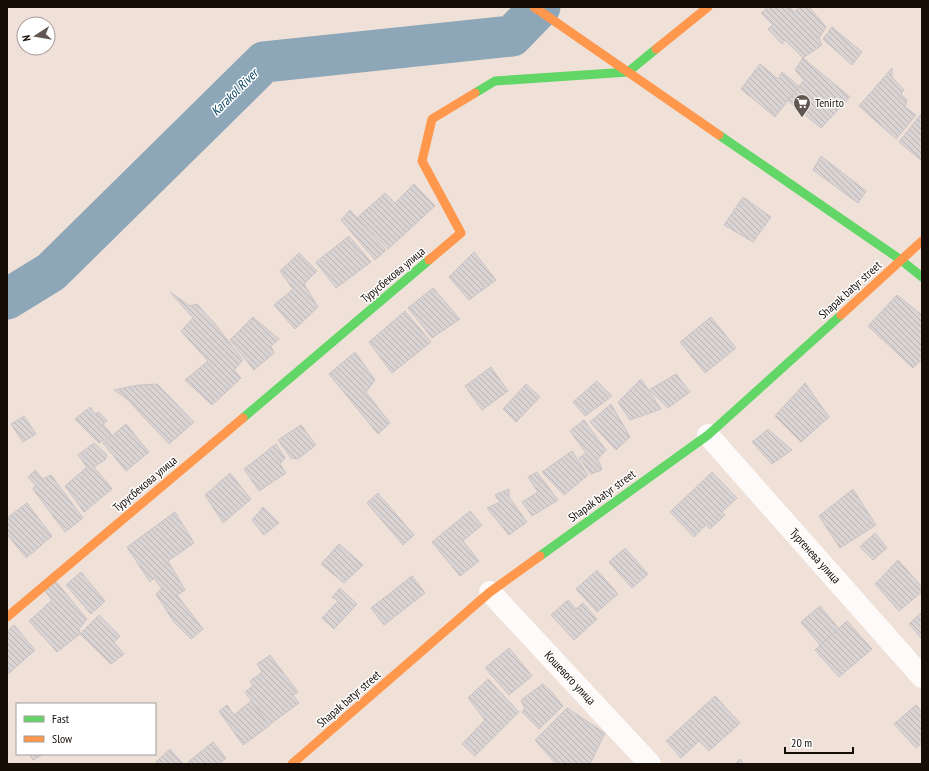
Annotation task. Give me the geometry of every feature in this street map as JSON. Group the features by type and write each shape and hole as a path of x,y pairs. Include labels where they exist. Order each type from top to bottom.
{"street":[{"path":"534,7 901,260 922,277"},
{"path":"628,72 708,7"},
{"name":"Турусбекова улица","path":"7,617 461,233 422,161 432,119 495,81 628,72"},
{"name":"Shapak batyr street","path":"303,761 490,592 708,435 922,241"},
{"name":"Тургенева улица","path":"708,435 922,677"},
{"name":"Кошевого улица","path":"490,592 650,764"}],"building":[{"path":"768,7 790,7 794,12 800,7 809,7 826,27 819,38 822,45 803,58 785,40 782,44 768,29 773,25 761,13"},
{"path":"832,27 862,52 852,65 823,39"},
{"path":"803,58 850,97 821,128 788,101 804,80 795,70"},
{"path":"760,64 778,79 782,72 799,86 775,117 741,89"},
{"path":"892,68 892,77 904,90 901,94 907,100 905,107 916,115 896,139 859,106"},
{"path":"922,114 922,161 899,142"},
{"path":"821,156 866,191 858,203 813,170"},
{"path":"414,184 435,206 388,249 357,218 385,193 395,203"},
{"path":"743,197 771,217 753,242 724,225"},
{"path":"350,210 386,250 375,260 341,220"},
{"path":"349,236 371,262 336,288 316,262"},
{"path":"474,252 496,280 469,300 449,277"},
{"path":"299,253 317,271 304,284 318,307 295,329 274,305 293,289 280,271"},
{"path":"433,288 460,319 432,338 408,308"},
{"path":"170,292 190,306 197,304 215,324 243,360 234,370 241,378 212,405 185,380 208,361 181,331 193,318"},
{"path":"897,295 922,315 922,359 913,368 868,326"},
{"path":"405,311 431,342 392,373 369,342"},
{"path":"253,317 279,339 271,346 274,353 254,370 230,340"},
{"path":"711,317 736,348 705,373 680,342"},
{"path":"355,352 375,380 366,392 390,423 378,434 329,374"},
{"path":"491,367 508,391 482,410 465,386"},
{"path":"676,374 690,392 668,408 649,390"},
{"path":"641,379 661,409 630,420 618,402"},
{"path":"597,381 612,396 585,416 573,402"},
{"path":"805,383 829,417 801,442 775,416"},
{"path":"157,384 194,422 169,444 126,398 114,390 139,385"},
{"path":"526,384 540,397 516,422 503,409"},
{"path":"611,404 630,437 616,450 590,422"},
{"path":"90,407 95,414 99,412 107,421 103,424 112,435 99,443 75,419"},
{"path":"24,416 36,434 23,442 11,424"},
{"path":"584,420 606,450 598,459 602,470 591,474 579,458 586,453 570,431"},
{"path":"126,424 149,452 126,471 103,443"},
{"path":"301,425 316,445 298,459 291,458 278,440"},
{"path":"768,429 792,450 772,464 752,442"},
{"path":"94,443 107,455 105,460 94,467 112,489 84,512 65,486 87,467 78,455"},
{"path":"276,444 285,458 280,464 286,473 259,491 244,469"},
{"path":"572,451 588,475 564,495 542,472"},
{"path":"35,470 43,479 51,475 83,518 65,532 33,489 35,485 28,477"},
{"path":"537,472 558,500 532,516 522,502 538,492 528,477"},
{"path":"712,472 737,498 722,512 725,515 710,529 706,525 694,537 670,512"},
{"path":"230,473 251,499 223,523 205,495"},
{"path":"509,489 509,497 527,522 509,535 487,508 500,502 495,495"},
{"path":"853,489 876,525 840,548 819,516"},
{"path":"378,493 414,535 403,545 367,503"},
{"path":"27,503 52,536 26,558 7,534 7,518"},
{"path":"263,507 279,523 264,535 252,520"},
{"path":"470,511 482,525 463,541 479,561 460,576 432,542"},
{"path":"175,512 194,543 168,561 185,590 177,595 203,629 191,639 174,622 156,594 162,589 154,578 150,582 127,547"},
{"path":"875,533 887,548 873,560 860,547"},
{"path":"339,544 363,565 344,583 321,564"},
{"path":"625,548 648,574 632,588 609,562"},
{"path":"898,560 922,587 922,592 899,611 875,584"},
{"path":"597,570 618,594 597,612 576,589"},
{"path":"81,572 105,601 91,614 66,585"},
{"path":"412,576 425,593 384,625 371,608"},
{"path":"53,578 87,619 79,629 80,634 57,652 29,621 52,600 42,587"},
{"path":"340,588 357,604 334,629 322,618 338,601 332,597"},
{"path":"568,600 576,609 583,603 597,619 574,640 551,615"},
{"path":"820,606 839,629 820,645 801,622"},
{"path":"922,612 922,639 909,624"},
{"path":"99,615 120,636 114,642 124,654 111,664 80,634"},
{"path":"847,621 872,649 839,677 815,650"},
{"path":"14,625 35,650 8,674 7,631"},
{"path":"509,648 532,676 509,695 485,668"},
{"path":"270,655 298,692 293,695 299,703 269,725 245,692 253,686 250,681 262,672 257,664"},
{"path":"488,679 519,712 475,756 462,744 485,720 468,698"},
{"path":"543,684 552,692 563,706 539,729 522,712 525,708 521,700"},
{"path":"715,696 740,723 709,751 699,741 681,758 666,741"},
{"path":"251,701 269,726 243,745 219,711 227,705 234,715"},
{"path":"916,705 922,712 922,743 916,748 894,724"},
{"path":"567,708 605,733 590,764 556,764 535,740"},
{"path":"213,742 226,758 219,764 190,764 188,762"},
{"path":"170,749 183,764 157,764 156,762"},
{"path":"30,755 42,755 33,760"},
{"path":"740,759 744,764 735,764"}],"waterway":[{"name":"Karakol River","path":"7,299 51,272 264,62 512,36 540,7"}],"traffic: fast":[{"path":"475,93 495,81 628,72 656,49"},
{"path":"719,135 901,260 922,277"},
{"path":"243,418 429,260"},
{"path":"540,556 708,435 841,315"}],"traffic: slow":[{"path":"534,7 719,135"},
{"path":"656,49 708,7"},
{"path":"429,260 461,233 422,161 432,119 475,93"},
{"path":"841,315 922,241"},
{"path":"7,617 243,418"},
{"path":"292,764 490,592 540,556"}],"place":[{"name":"Tenirto","path":"802,118"}]}
